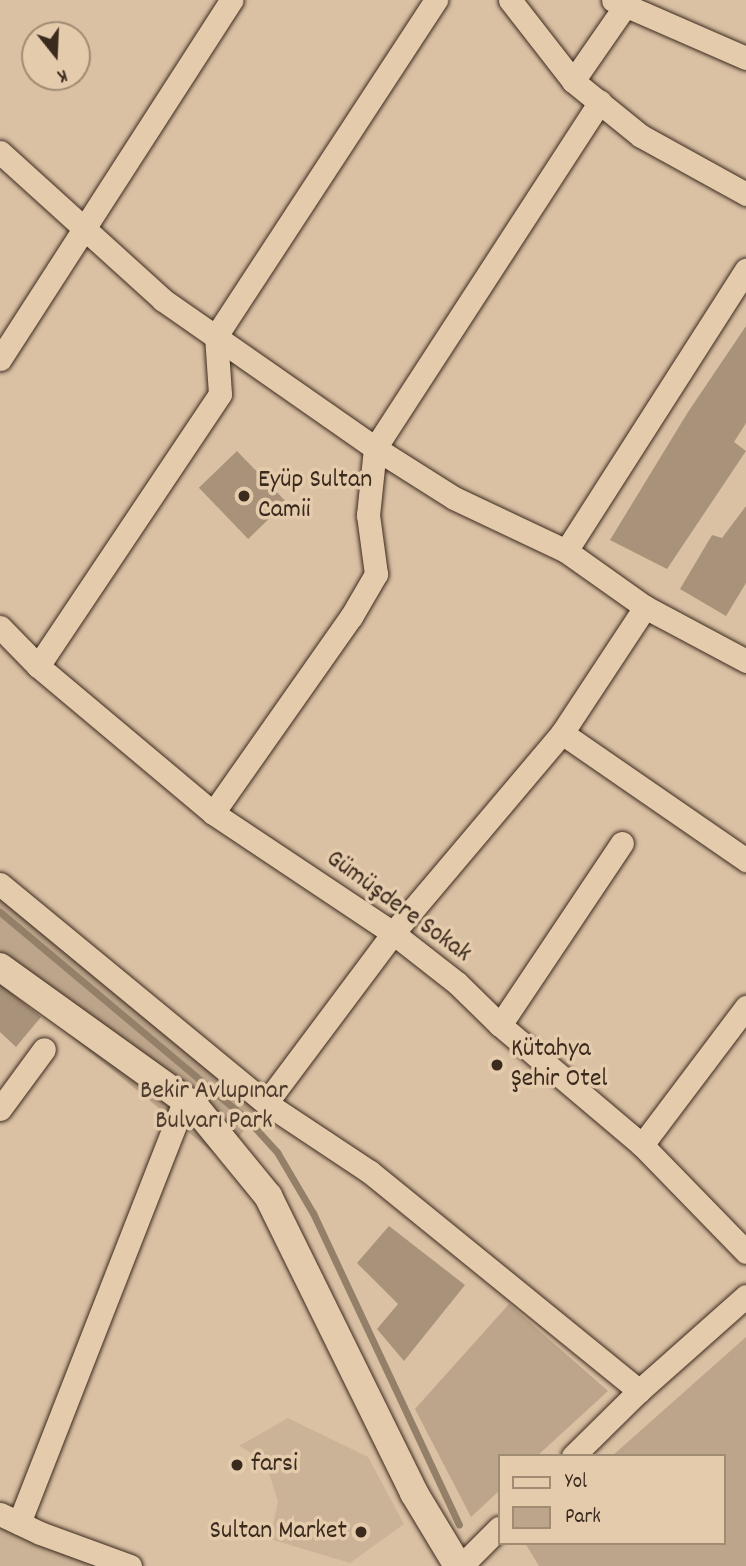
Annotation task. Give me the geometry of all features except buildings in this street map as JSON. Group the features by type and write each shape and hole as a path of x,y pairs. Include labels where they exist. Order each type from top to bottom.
{"street":[{"path":"0,359 231,0"},
{"path":"38,666 220,394 216,336 436,0"},
{"path":"510,0 573,81 641,136 746,194"},
{"path":"573,81 623,2 746,58"},
{"path":"213,813 351,617 376,574 368,515 375,448 600,102"},
{"path":"0,152 163,300 375,448 454,498 566,551 645,607 746,661"},
{"path":"566,551 746,270"},
{"path":"266,1103 393,933 562,733 645,607"},
{"name":"Gümüşdere Sokak","path":"0,627 38,666 213,813 393,933 457,983 500,1025 642,1144 746,1252"},
{"path":"562,733 746,860"},
{"path":"500,1025 622,843"},
{"path":"0,884 266,1103 370,1172 639,1391"},
{"path":"0,967 196,1108 268,1196 414,1493 459,1566 498,1529"},
{"path":"642,1144 746,1007"},
{"path":"0,1109 44,1049"},
{"path":"130,1566 10,1519 185,1100"},
{"path":"575,1454 639,1391 746,1296"}],"shaded area":[{"path":"288,1418 368,1457 404,1524 350,1563 270,1539 278,1501 265,1461 239,1446"},
{"path":"0,1512 130,1566 0,1566"}],"green space":[{"name":"Bekir Avlupınar Bulvarı Park","path":"0,884 266,1103 221,1159 0,978"},
{"path":"509,1304 608,1391 539,1454 498,1454 498,1492 471,1517 415,1409"},
{"path":"746,1337 746,1566 539,1566 526,1545 725,1545 725,1454 614,1454"}],"waterway":[{"path":"0,912 247,1119 277,1152 313,1213 459,1524"}],"place":[{"name":"Eyüp Sultan Camii","path":"244,496"},
{"name":"Kütahya Şehir Otel","path":"497,1065"},
{"name":"farsi","path":"237,1465"},
{"name":"Sultan Market","path":"361,1532"}]}
